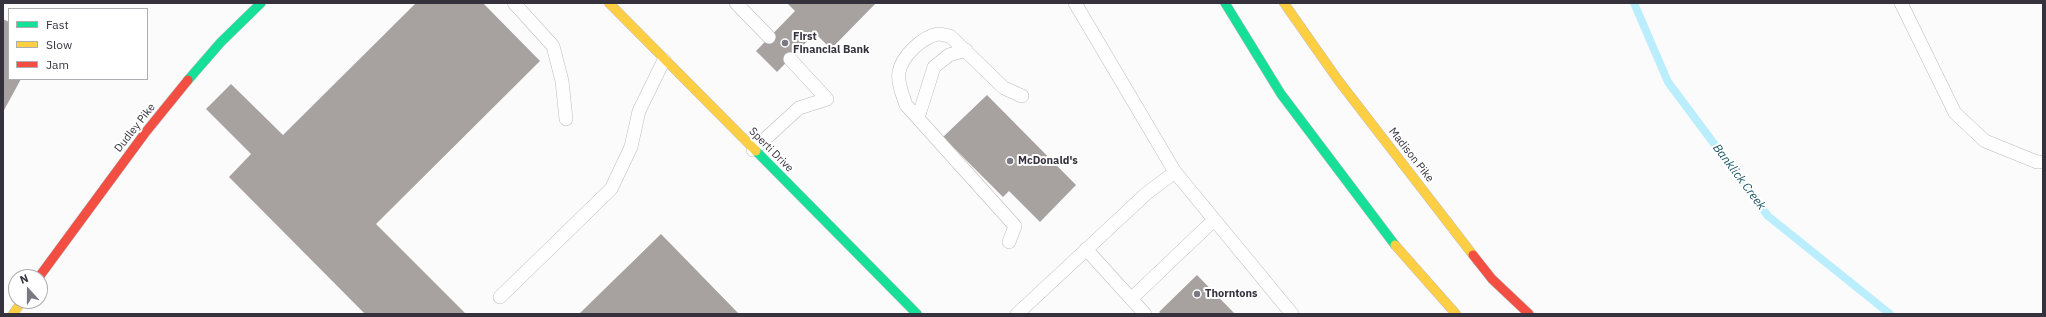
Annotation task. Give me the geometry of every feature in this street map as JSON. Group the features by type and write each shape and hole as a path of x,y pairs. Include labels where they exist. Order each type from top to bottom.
{"street":[{"name":"Dudley Pike","path":"45,269 138,144 194,72 245,17 262,3"},
{"name":"Sperti Drive","path":"609,3 917,314"},
{"path":"1225,3 1282,94 1402,254 1456,314"},
{"name":"Madison Pike","path":"1284,3 1338,80 1487,273 1529,314"}],"lane":[{"path":"514,3 553,46 562,81 566,119"},
{"path":"736,3 769,37"},
{"path":"1075,3 1174,172 1292,314"},
{"path":"1901,3 1955,113 1986,141 2037,162 2043,162"},
{"path":"1009,242 1015,226 906,105 901,91 898,73 904,59 924,40 939,34 950,36 1004,88 1022,96"},
{"path":"918,118 934,67 949,55 966,50"},
{"path":"753,150 799,108 827,99 790,59"},
{"path":"500,297 611,190 631,147 640,111 664,60"},
{"path":"1017,314 1147,193 1174,172"},
{"path":"1131,298 1214,220"},
{"path":"1086,250 1145,314"}],"building":[{"path":"416,3 483,3 540,61 376,224 466,314 365,314 229,177 251,154 206,109 231,84 283,135"},
{"name":"First Financial Bank","path":"787,3 876,3 831,49 815,33 777,72 756,51 795,11"},
{"path":"3,19 8,22 8,80 20,80 3,112"},
{"name":"McDonald's","path":"987,95 1076,185 1040,222 1009,191 1003,197 943,137"},
{"path":"661,234 739,314 579,314"},
{"name":"Thorntons","path":"1197,275 1235,314 1161,314 1159,312"}],"waterway":[{"name":"Banklick Creek","path":"1634,3 1668,82 1768,216 1890,314"}],"traffic: fast":[{"path":"188,80 221,42 261,3"},
{"path":"1225,3 1281,94 1395,245"},
{"path":"756,151 917,314"}],"traffic: slow":[{"path":"609,3 756,151"},
{"path":"1284,3 1338,80 1473,255"},
{"path":"1395,245 1456,314"},
{"path":"13,314 16,309"}],"traffic: jam":[{"path":"45,269 145,133 188,80"},
{"path":"1473,255 1492,279 1529,314"}],"place":[{"name":"First Financial Bank","path":"785,43"},
{"name":"McDonald's","path":"1010,161"},
{"name":"Thorntons","path":"1197,294"}]}
